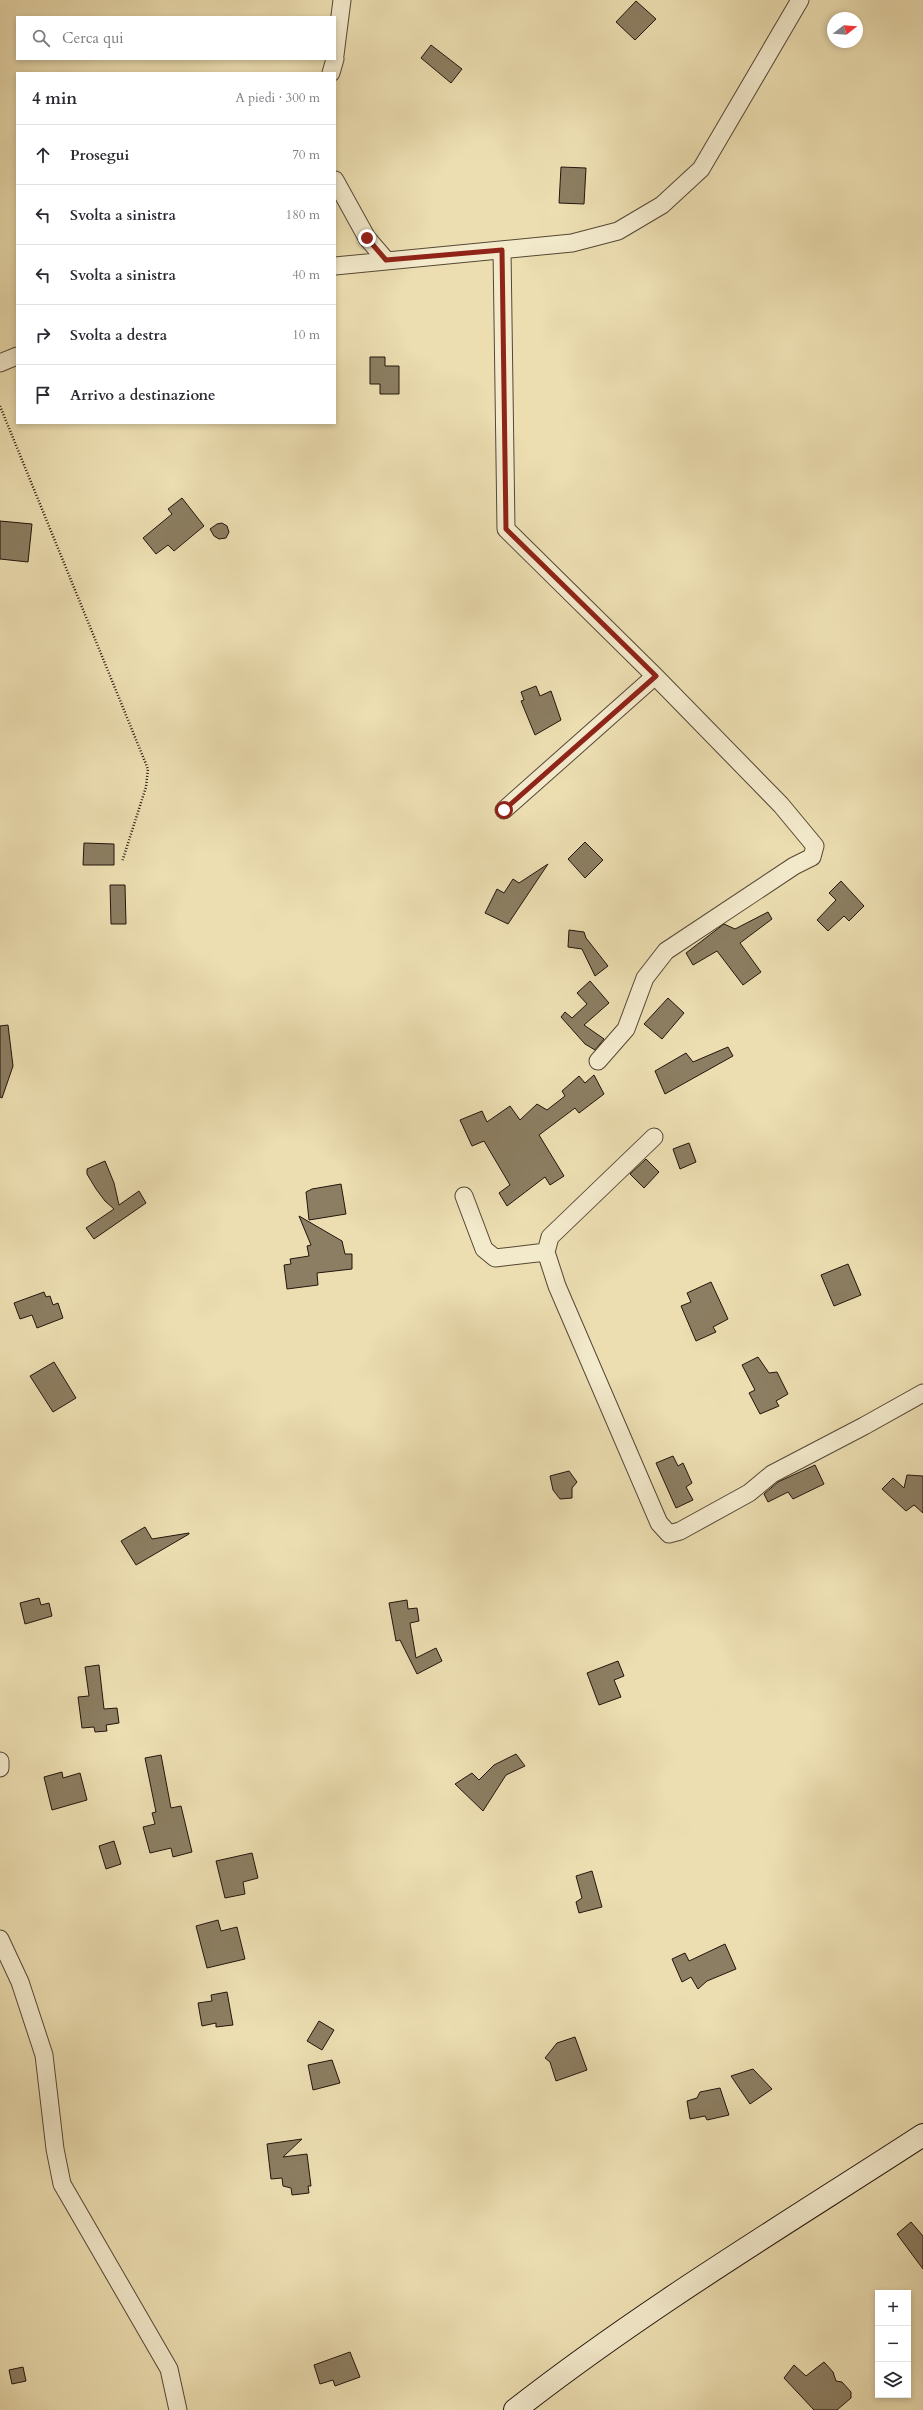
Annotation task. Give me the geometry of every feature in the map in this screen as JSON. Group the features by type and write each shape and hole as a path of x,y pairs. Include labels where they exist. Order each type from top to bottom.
{"main road":[{"path":"515,2410 563,2372 923,2134"}],"street":[{"path":"336,47 342,0"},
{"path":"336,266 572,243 618,231 662,205 701,170 800,0"},
{"path":"331,72 335,60"},
{"path":"336,182 367,238 386,260"},
{"path":"502,250 506,529 656,676 781,805 815,846 812,857 794,866 666,951 645,978 626,1029 598,1061"},
{"path":"0,363 16,356"},
{"path":"504,810 656,676"},
{"path":"654,1137 550,1237 546,1252 557,1286 658,1523 669,1534 687,1527 749,1493 772,1474 923,1393"},
{"path":"464,1196 484,1249 494,1258 546,1252"},
{"path":"0,1761 0,1768"},
{"path":"0,1939 20,1982 44,2055 55,2149 62,2184 169,2369 178,2410"}],"path":[{"path":"0,406 148,770 146,787 122,862"}],"building":[{"path":"636,1 656,19 635,40 616,22"},
{"path":"431,45 462,69 451,83 421,58"},
{"path":"561,167 586,168 584,204 559,203"},
{"path":"370,357 385,357 385,366 399,366 399,394 380,394 380,384 370,384"},
{"path":"182,498 204,526 174,551 168,545 156,554 143,538 172,514 168,509"},
{"path":"0,521 32,524 28,562 0,559"},
{"path":"222,523 227,526 229,532 226,538 219,539 214,536 210,529 217,524"},
{"path":"536,686 540,696 551,691 561,720 535,735 521,701 524,700 521,692"},
{"path":"585,842 603,860 585,878 568,859"},
{"path":"84,843 114,844 114,865 83,865"},
{"path":"548,864 508,924 485,913 497,889 504,893 513,879 519,883"},
{"path":"841,881 864,906 849,921 844,916 828,931 817,920 836,900 829,893"},
{"path":"110,885 125,885 126,924 111,924"},
{"path":"768,912 772,919 740,943 761,972 743,985 717,951 693,965 686,953 724,924 735,929"},
{"path":"569,930 584,932 586,938 608,966 595,976 582,949 568,947"},
{"path":"590,981 609,1003 584,1025 604,1039 595,1050 585,1044 561,1017 565,1012 572,1018 587,1004 577,993"},
{"path":"668,998 684,1013 662,1039 644,1024"},
{"path":"8,1025 13,1066 2,1098 0,1097 0,1026"},
{"path":"728,1047 733,1056 665,1094 655,1071 686,1053 693,1062"},
{"path":"594,1075 604,1094 579,1113 575,1108 539,1135 564,1176 550,1185 545,1177 507,1206 499,1193 510,1185 484,1141 472,1146 460,1120 482,1111 487,1122 510,1106 520,1120 537,1104 547,1110 565,1096 562,1091 579,1076 585,1083"},
{"path":"689,1143 696,1162 680,1169 673,1149"},
{"path":"646,1159 659,1172 644,1188 630,1174"},
{"path":"105,1161 114,1183 119,1205 139,1191 146,1203 94,1239 86,1228 114,1209 105,1201 96,1189 87,1174 87,1169"},
{"path":"341,1184 346,1214 309,1220 306,1192 312,1189"},
{"path":"299,1216 342,1241 345,1254 352,1254 352,1269 317,1273 318,1285 287,1289 284,1265 291,1264 290,1259 309,1256 307,1246 311,1245"},
{"path":"848,1264 861,1295 834,1306 821,1275"},
{"path":"711,1282 728,1319 713,1327 716,1332 696,1341 681,1306 691,1302 687,1293"},
{"path":"44,1292 46,1297 50,1296 53,1305 58,1303 63,1318 37,1328 32,1315 20,1319 14,1303"},
{"path":"758,1357 769,1373 777,1372 788,1394 776,1401 779,1406 760,1414 749,1393 755,1390 742,1365"},
{"path":"54,1362 76,1398 53,1412 30,1376"},
{"path":"673,1456 678,1466 683,1463 692,1483 686,1487 693,1500 676,1508 656,1463"},
{"path":"815,1465 824,1484 793,1499 788,1492 768,1502 764,1494 778,1482"},
{"path":"569,1471 577,1482 572,1488 572,1498 560,1499 553,1490 550,1476"},
{"path":"907,1475 923,1476 923,1513 914,1505 906,1511 882,1489 893,1478 904,1488"},
{"path":"145,1527 152,1539 189,1534 136,1565 121,1541"},
{"path":"39,1598 41,1605 49,1603 52,1616 25,1624 20,1603"},
{"path":"407,1600 408,1609 417,1608 419,1621 410,1623 416,1658 436,1648 442,1661 417,1674 400,1640 396,1641 389,1603"},
{"path":"618,1661 624,1676 614,1680 621,1697 599,1705 587,1673"},
{"path":"99,1665 104,1709 117,1708 119,1723 106,1725 107,1731 95,1732 94,1727 82,1728 78,1697 89,1696 85,1667"},
{"path":"516,1754 525,1766 506,1775 483,1811 455,1784 472,1773 479,1780 494,1765"},
{"path":"161,1755 171,1808 181,1806 192,1852 173,1857 171,1848 150,1853 143,1827 155,1824 152,1813 156,1812 145,1758"},
{"path":"62,1772 63,1778 80,1773 87,1800 52,1810 44,1777"},
{"path":"114,1841 121,1864 106,1869 99,1846"},
{"path":"252,1853 258,1878 243,1882 245,1894 225,1898 216,1861"},
{"path":"592,1871 602,1907 579,1913 576,1902 582,1898 576,1876"},
{"path":"218,1920 221,1931 237,1927 245,1959 207,1968 196,1926"},
{"path":"725,1944 736,1969 707,1981 698,1989 691,1977 682,1982 672,1959 685,1953 689,1961"},
{"path":"227,1992 233,2025 216,2027 216,2023 202,2026 198,2003 212,2001 211,1995"},
{"path":"319,2021 334,2030 322,2050 307,2041"},
{"path":"575,2037 587,2070 556,2081 550,2062 545,2058 557,2043"},
{"path":"332,2060 340,2083 313,2090 308,2065"},
{"path":"753,2069 772,2089 750,2104 731,2076"},
{"path":"720,2088 729,2115 707,2120 705,2116 690,2119 687,2101 697,2098 700,2092"},
{"path":"302,2139 283,2157 307,2154 311,2186 308,2186 309,2193 292,2195 291,2188 283,2186 282,2178 271,2179 267,2144"},
{"path":"911,2222 923,2236 923,2269 897,2234"},
{"path":"350,2352 360,2377 335,2386 333,2380 320,2384 314,2365"},
{"path":"824,2362 833,2372 836,2381 842,2382 851,2392 851,2398 837,2410 814,2410 784,2378 794,2365 806,2376"},
{"path":"23,2367 26,2381 12,2384 9,2370"}],"route":[{"path":"367,238 386,260 502,250 506,529 656,676 504,810"}]}
